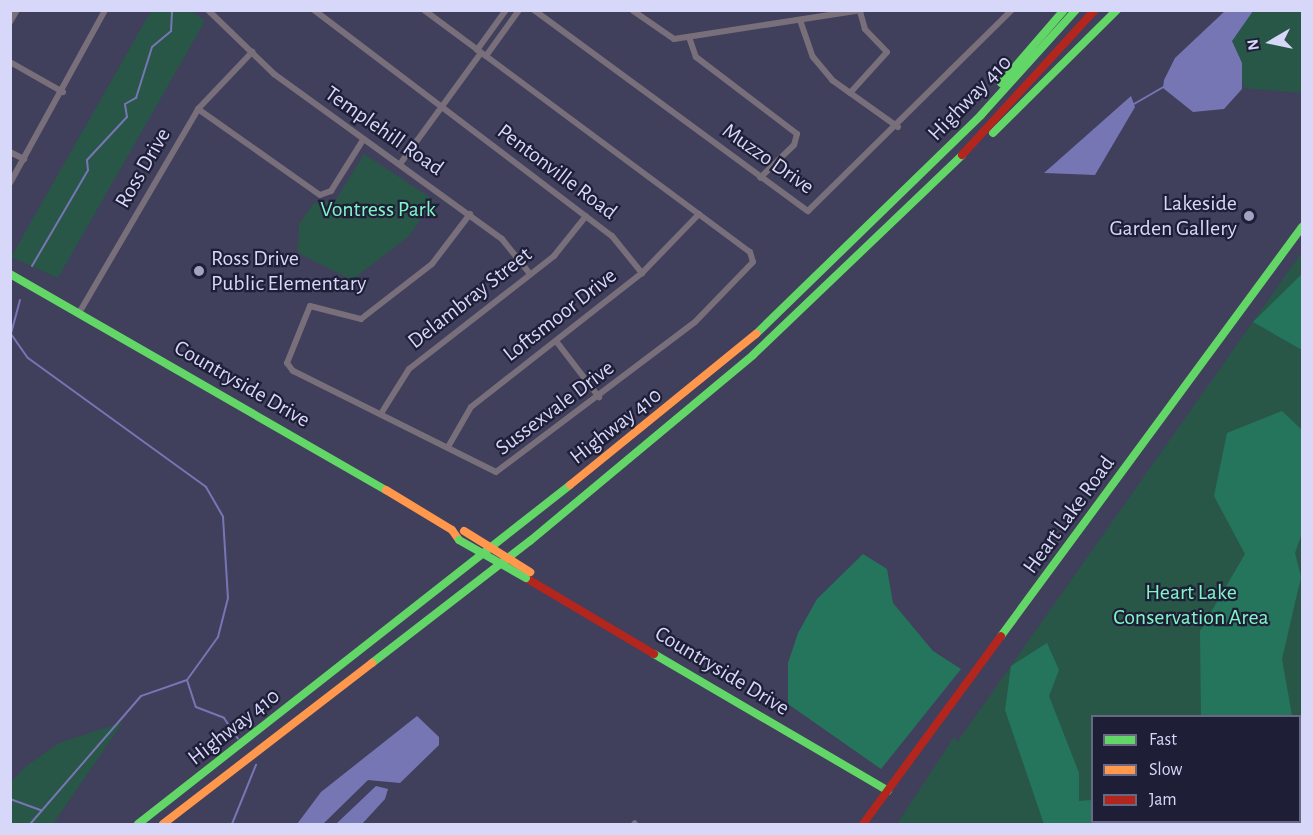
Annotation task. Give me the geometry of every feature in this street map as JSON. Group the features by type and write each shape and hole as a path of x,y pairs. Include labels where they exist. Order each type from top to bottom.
{"main road":[{"path":"981,115 988,98 1064,10"},
{"name":"Highway 410","path":"138,825 728,361 981,115 1076,10"},
{"name":"Highway 410","path":"163,825 661,435 966,152 1095,10"},
{"path":"966,152 984,141 1117,10"},
{"name":"Heart Lake Road","path":"864,825 1302,227"},
{"name":"Countryside Drive","path":"10,274 452,530 888,791"}],"street":[{"path":"10,22 17,10"},
{"path":"10,183 63,92 105,10"},
{"name":"Templehill Road","path":"208,10 217,16 252,52 363,141 400,164 507,243 530,274"},
{"path":"217,16 222,10"},
{"name":"Pentonville Road","path":"314,10 612,236 642,273"},
{"name":"Sussexvale Drive","path":"424,10 750,252 752,268 695,322 504,471 493,471 382,412 288,368 307,310 318,305 360,319 432,264 470,214"},
{"path":"482,53 507,10"},
{"path":"400,164 482,53 519,10"},
{"name":"Muzzo Drive","path":"534,10 760,178 810,211 898,128 1012,10"},
{"path":"632,10 666,36 689,37 861,11 866,29 887,52 850,93"},
{"path":"800,20 813,57 850,93 898,128"},
{"path":"689,37 696,57 797,134 794,145 760,178"},
{"name":"Ross Drive","path":"79,313 198,109 252,52"},
{"path":"10,62 63,92"},
{"path":"198,109 320,195 331,190 363,141"},
{"path":"10,152 24,159"},
{"name":"Loftsmoor Drive","path":"448,447 471,407 642,273 699,214"},
{"name":"Delambray Street","path":"382,412 409,369 558,252 586,216"},
{"path":"556,341 599,397"}],"green space":[{"path":"151,11 191,11 205,21 58,278 11,257"},
{"path":"1243,11 1302,11 1302,93 1244,88 1232,41"},
{"name":"Vontress Park","path":"364,154 434,200 409,236 352,280 298,253 299,224 314,203 335,201"},
{"name":"Heart Lake Conservation Area","path":"1302,252 1302,824 897,824 954,737 958,741"},
{"path":"1302,274 1302,350 1253,322"},
{"path":"1282,411 1302,430 1302,533 1295,553 1301,577 1282,659 1292,715 1201,715 1200,631 1245,554 1214,496 1227,433"},
{"path":"863,554 887,569 893,603 933,651 961,669 881,769 788,704 788,663 798,633 817,599"},
{"path":"1047,643 1059,670 1049,696 1079,773 1079,801 1091,800 1091,823 1193,824 1044,824 1005,710 1011,666"},
{"path":"123,722 53,824 11,824 11,782 25,767 59,743"}],"shaded area":[{"path":"1226,10 1253,11 1232,41 1242,63 1242,89 1224,109 1193,112 1163,88 1164,80 1175,58"},
{"path":"1131,96 1135,107 1095,175 1044,173"},
{"path":"417,716 439,737 439,745 400,783 368,780 323,824 297,824 321,792"},
{"path":"376,786 388,789 385,799 362,824 336,824"}],"waterway":[{"path":"32,266 88,170 87,160 127,117 125,104 136,98 152,47 171,31 172,11"},
{"path":"1134,104 1165,86"},
{"path":"20,300 11,334 28,358 206,487 223,517 228,598 218,637 187,680 141,696 30,824"},
{"path":"187,680 196,707 224,718 238,739"},
{"path":"232,824 256,765"},
{"path":"10,799 41,810"}],"traffic: fast":[{"path":"1001,83 1064,10"},
{"path":"756,334 981,115 1076,10"},
{"path":"993,133 1117,10"},
{"path":"372,663 530,541 753,355 962,155"},
{"path":"1001,636 1302,227"},
{"path":"10,274 386,490"},
{"path":"138,824 570,485"},
{"path":"459,540 526,578"},
{"path":"654,654 888,791"}],"traffic: slow":[{"path":"570,485 756,334"},
{"path":"386,490 452,530 459,540"},
{"path":"464,531 530,572"},
{"path":"163,824 372,663"}],"traffic: jam":[{"path":"962,155 1095,10"},
{"path":"526,578 654,654"},
{"path":"863,824 1001,636"}],"place":[{"name":"Lakeside Garden Gallery","path":"1249,216"},
{"name":"Ross Drive Public Elementary","path":"199,271"}]}
